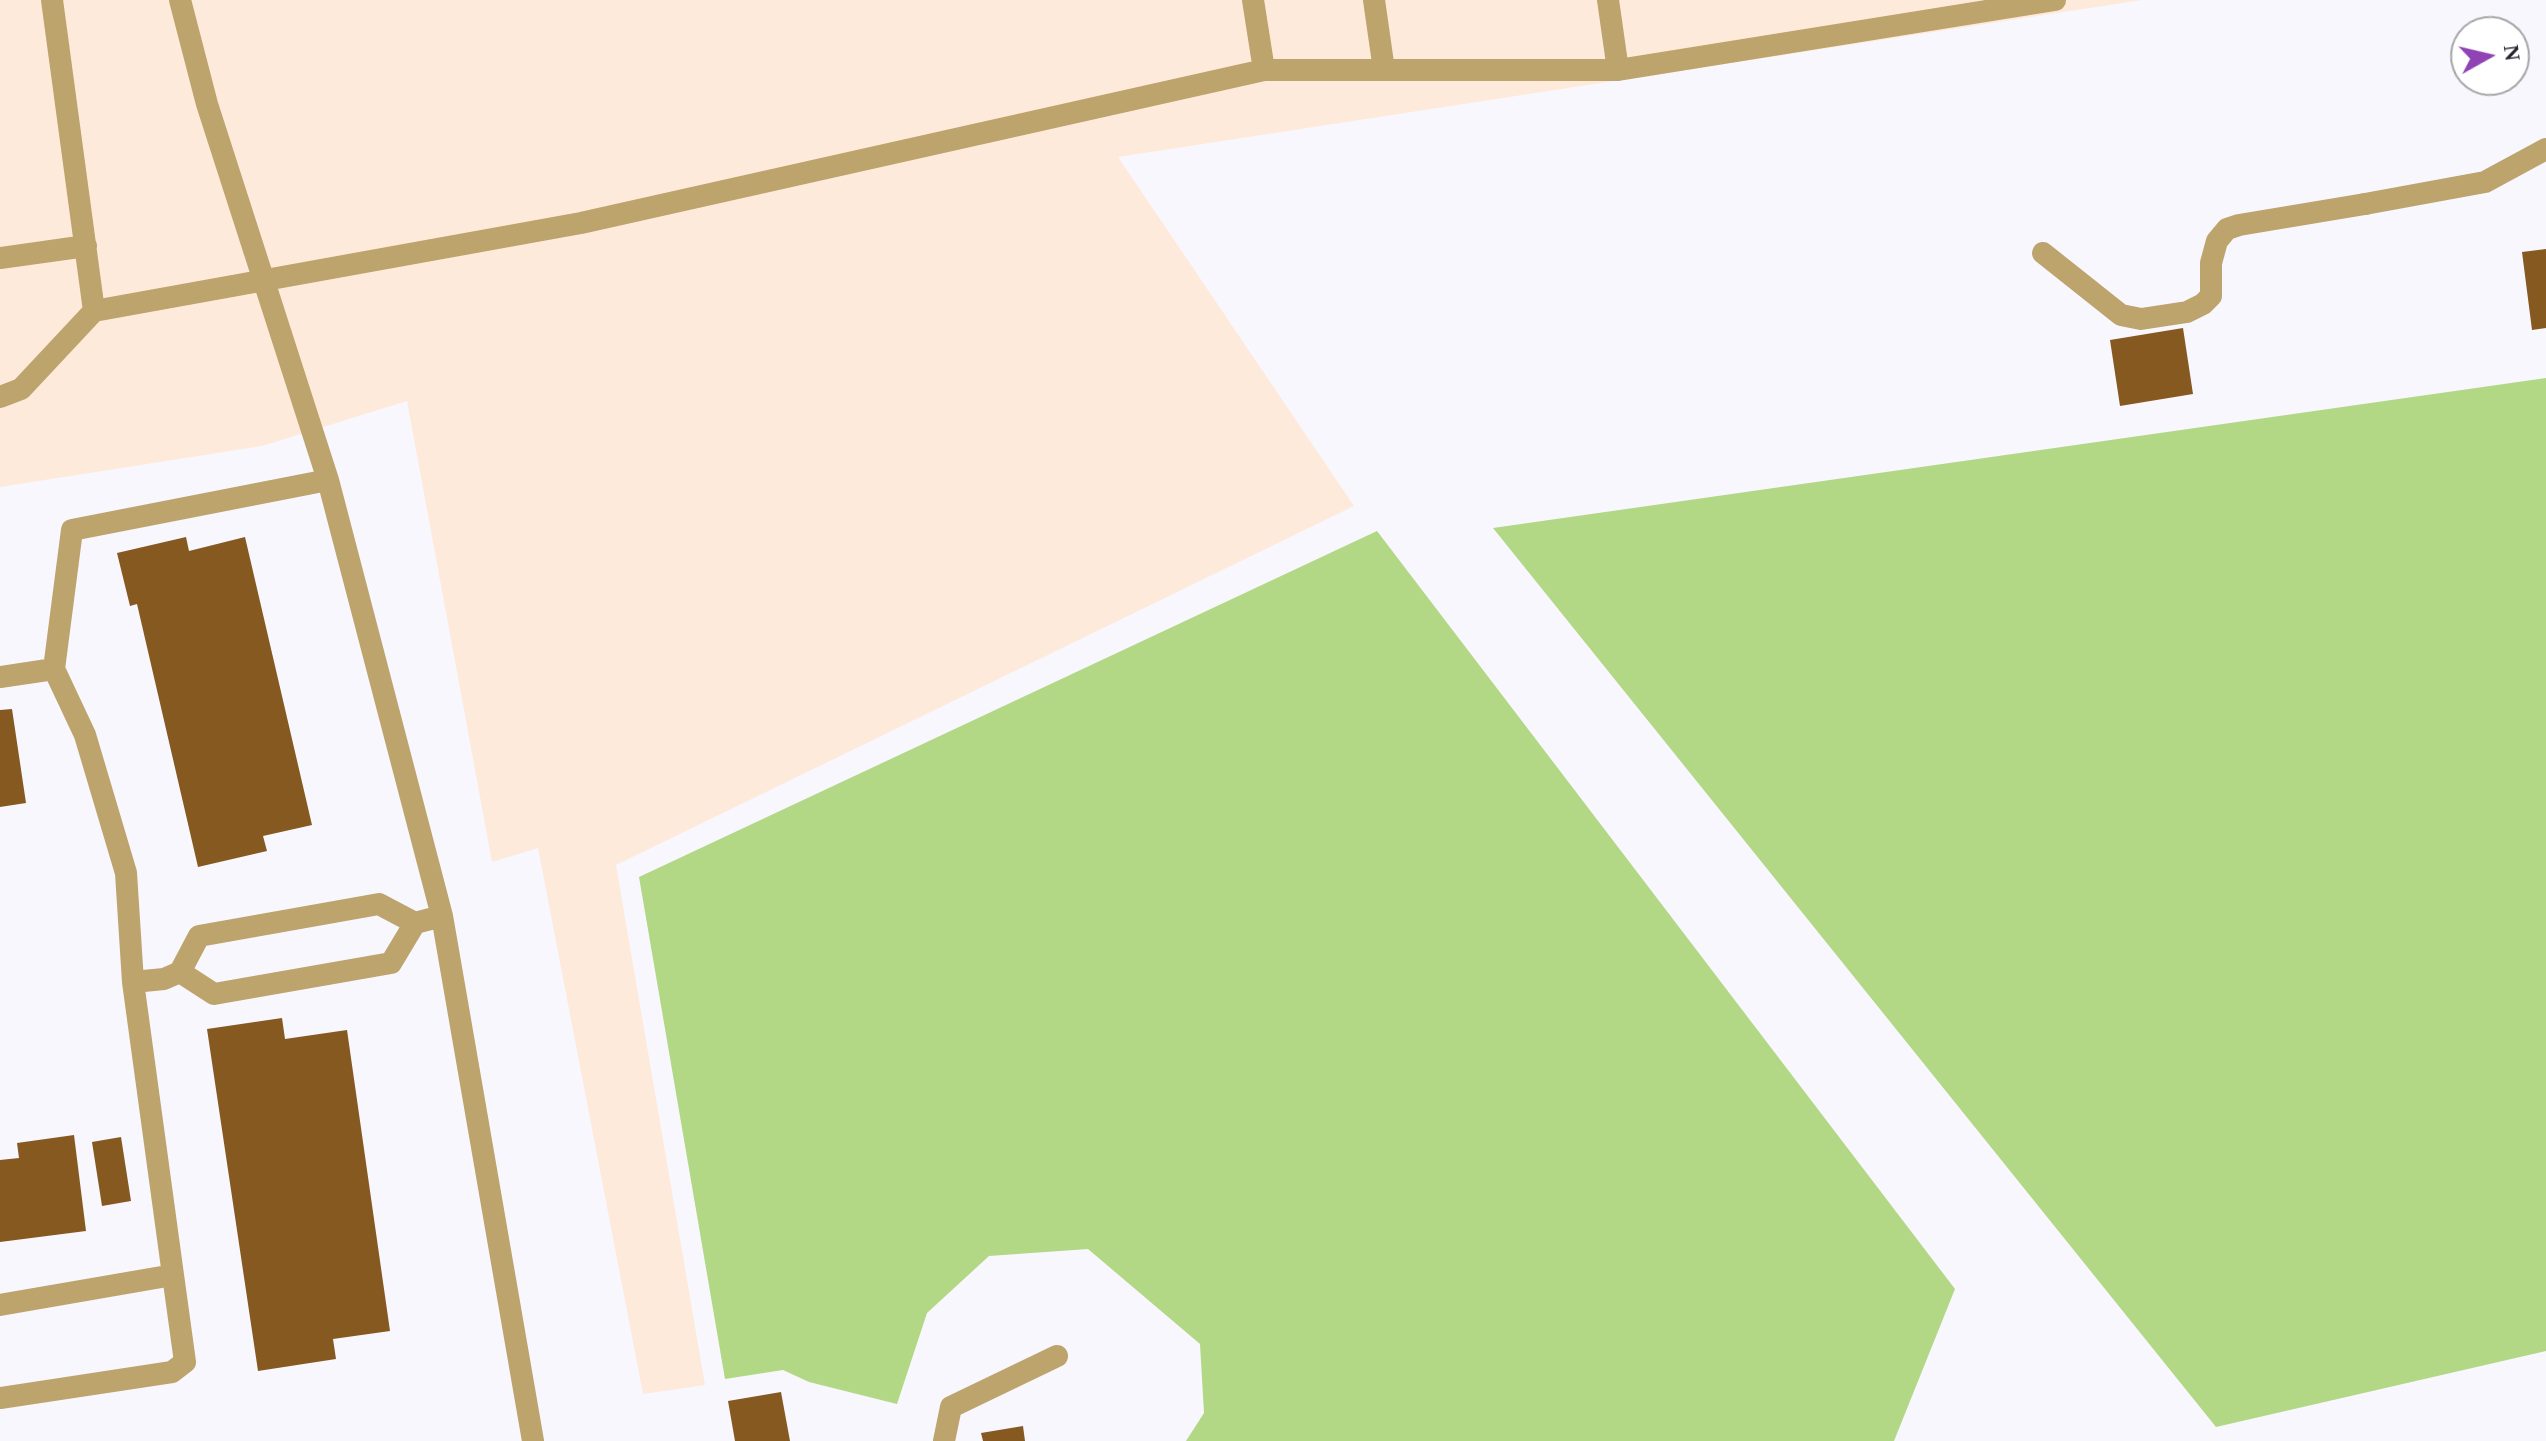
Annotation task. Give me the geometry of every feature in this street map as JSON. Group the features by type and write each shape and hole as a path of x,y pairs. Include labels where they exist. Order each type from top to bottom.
{"street":[{"path":"52,0 94,311"},
{"path":"180,0 207,104 328,480 442,916 533,1441"},
{"path":"1253,0 1264,70"},
{"path":"1374,0 1384,70"},
{"path":"1608,0 1618,70"},
{"path":"0,397 21,389 94,311 581,223 1264,70 1618,70 2055,0"},
{"path":"2043,253 2121,315 2141,319 2187,312 2211,296 2211,263 2217,241 2227,229 2485,182 2546,149"},
{"path":"0,258 86,246"},
{"path":"0,1398 172,1372 185,1362 133,982 126,873 85,735 54,669 72,530 328,480"},
{"path":"0,677 54,669"},
{"path":"133,982 164,979 180,972 199,936 379,904 415,923 442,916"},
{"path":"180,972 214,994 391,963 415,923"},
{"path":"0,1305 173,1275"},
{"path":"944,1441 951,1407 1057,1356"}],"shaded area":[{"path":"0,0 2142,0 1118,157 1354,506 616,865 705,1385 643,1394 538,848 492,862 407,401 262,446 0,487"}],"green space":[{"path":"2546,378 2546,1351 2216,1427 1493,528"},
{"path":"1377,531 1955,1289 1894,1441 1186,1441 1204,1413 1200,1344 1088,1249 989,1256 927,1313 897,1404 809,1382 783,1370 725,1379 639,877"}],"building":[{"path":"2546,249 2546,328 2532,330 2522,252"},
{"path":"2183,328 2193,394 2120,406 2110,340"},
{"path":"186,537 189,551 245,537 312,825 263,836 267,851 198,867 137,604 130,606 117,553"},
{"path":"12,709 26,803 0,807 0,710"},
{"path":"282,1018 285,1039 347,1030 390,1331 333,1339 336,1359 258,1371 207,1029"},
{"path":"74,1135 86,1231 0,1242 0,1160 19,1158 17,1143"},
{"path":"121,1137 131,1201 102,1206 92,1142"},
{"path":"781,1392 790,1441 735,1441 728,1401"},
{"path":"1023,1426 1025,1441 983,1441 981,1433"}]}
